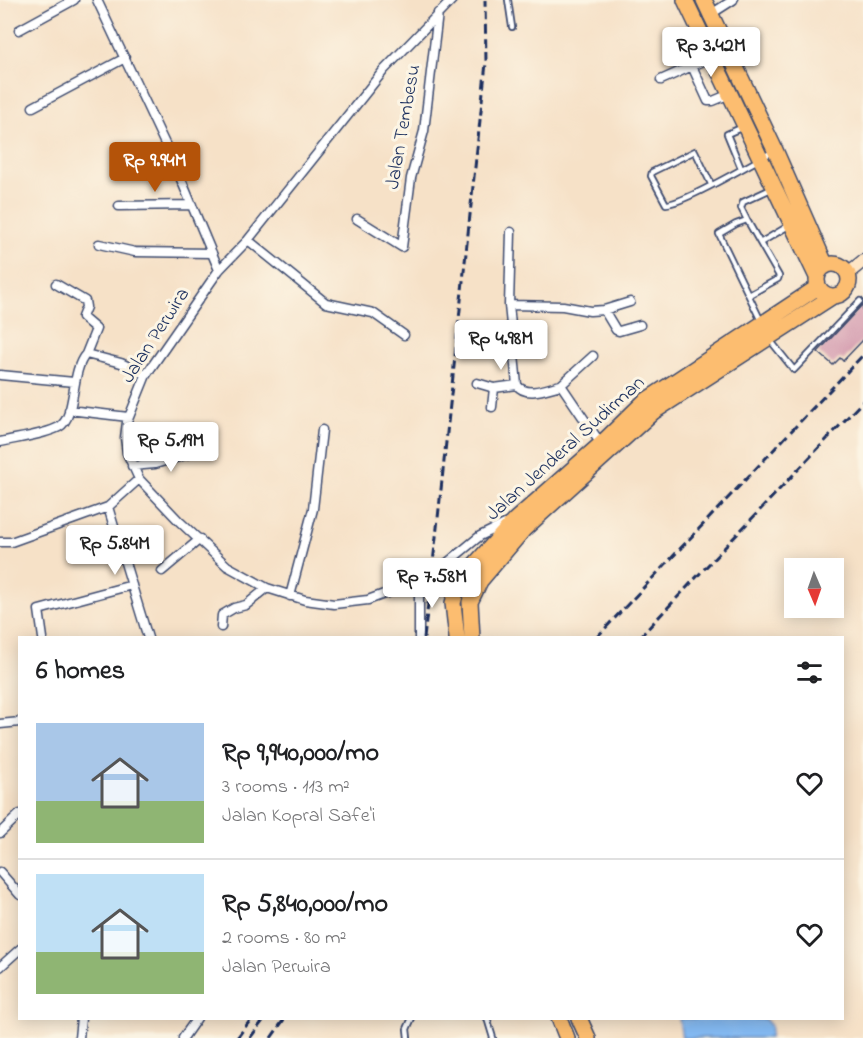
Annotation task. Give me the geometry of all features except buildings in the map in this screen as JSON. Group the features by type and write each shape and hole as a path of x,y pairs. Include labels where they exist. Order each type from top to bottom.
{"highway":[{"path":"685,0 820,276"},
{"path":"704,0 775,150 820,276 824,294 838,295 846,289 849,279 842,267 834,264 820,276"},
{"name":"Jalan Jenderal Sudirman","path":"472,636 470,602 480,581 519,524 653,412 766,332 820,276"},
{"name":"Jalan Jenderal Sudirman","path":"457,636 453,603 459,582 644,402 833,296"},
{"path":"560,1020 567,1038"},
{"path":"580,1020 588,1038"}],"main road":[{"path":"848,274 863,261"}],"street":[{"path":"19,30 74,0"},
{"path":"97,0 192,205 219,270"},
{"name":"Jalan Perwira","path":"452,0 384,70 248,240 219,270 146,375 128,417 125,438 132,466 139,478 179,521 227,566 267,588 290,596 334,604 368,600 419,581 447,563 480,536 519,524"},
{"path":"697,23 733,0"},
{"name":"Jalan Tembesu","path":"357,219 402,248 411,178 424,131 438,13"},
{"path":"661,80 712,57"},
{"path":"33,107 125,58"},
{"path":"692,66 708,102 730,94"},
{"path":"119,206 192,205"},
{"path":"511,232 509,305 517,385 522,391 528,392 561,385 593,356"},
{"path":"248,240 326,303 373,313 404,335"},
{"path":"99,244 135,252 212,253"},
{"path":"0,442 56,429 65,422 82,358 86,354 96,329 82,316 86,307 85,301 57,284"},
{"path":"509,305 563,306 590,311 604,310 630,302"},
{"path":"604,310 619,331 640,325"},
{"path":"86,354 121,363 146,375"},
{"path":"0,375 74,382"},
{"path":"477,383 494,388 517,385"},
{"path":"561,385 601,444"},
{"path":"492,407 494,388"},
{"path":"69,410 128,417"},
{"path":"290,596 313,509 322,430"},
{"path":"132,466 155,464 205,448"},
{"path":"0,542 11,542 108,507 139,478"},
{"path":"108,507 146,636"},
{"path":"162,571 200,539"},
{"path":"419,581 419,636"},
{"path":"43,636 39,610 132,585"},
{"path":"221,627 222,615 234,608 246,605 267,588"},
{"path":"0,724 18,722"},
{"path":"0,833 18,816"},
{"path":"0,873 18,893"},
{"path":"0,967 18,951"},
{"path":"79,1038 81,1020"},
{"path":"183,1038 196,1020"}],"lane":[{"path":"508,0 512,27"},
{"path":"741,168 727,134 746,126"},
{"path":"711,184 694,151 652,172 651,176 666,204 674,204 775,150"},
{"path":"749,295 778,279 779,276 741,208 743,202 775,187"},
{"path":"747,220 719,234 766,332 794,370 860,301"},
{"path":"760,243 793,223"},
{"path":"408,1038 407,1029 411,1020"},
{"path":"488,1020 493,1038"}],"water":[{"path":"679,1020 766,1020 771,1026 770,1038 682,1038"}],"railway":[{"path":"424,636 486,63 485,0"},
{"path":"598,636 863,355"},
{"path":"641,636 863,401"},
{"path":"237,1038 250,1020"},
{"path":"250,1038 264,1020"},
{"path":"271,1038 284,1020"}]}
